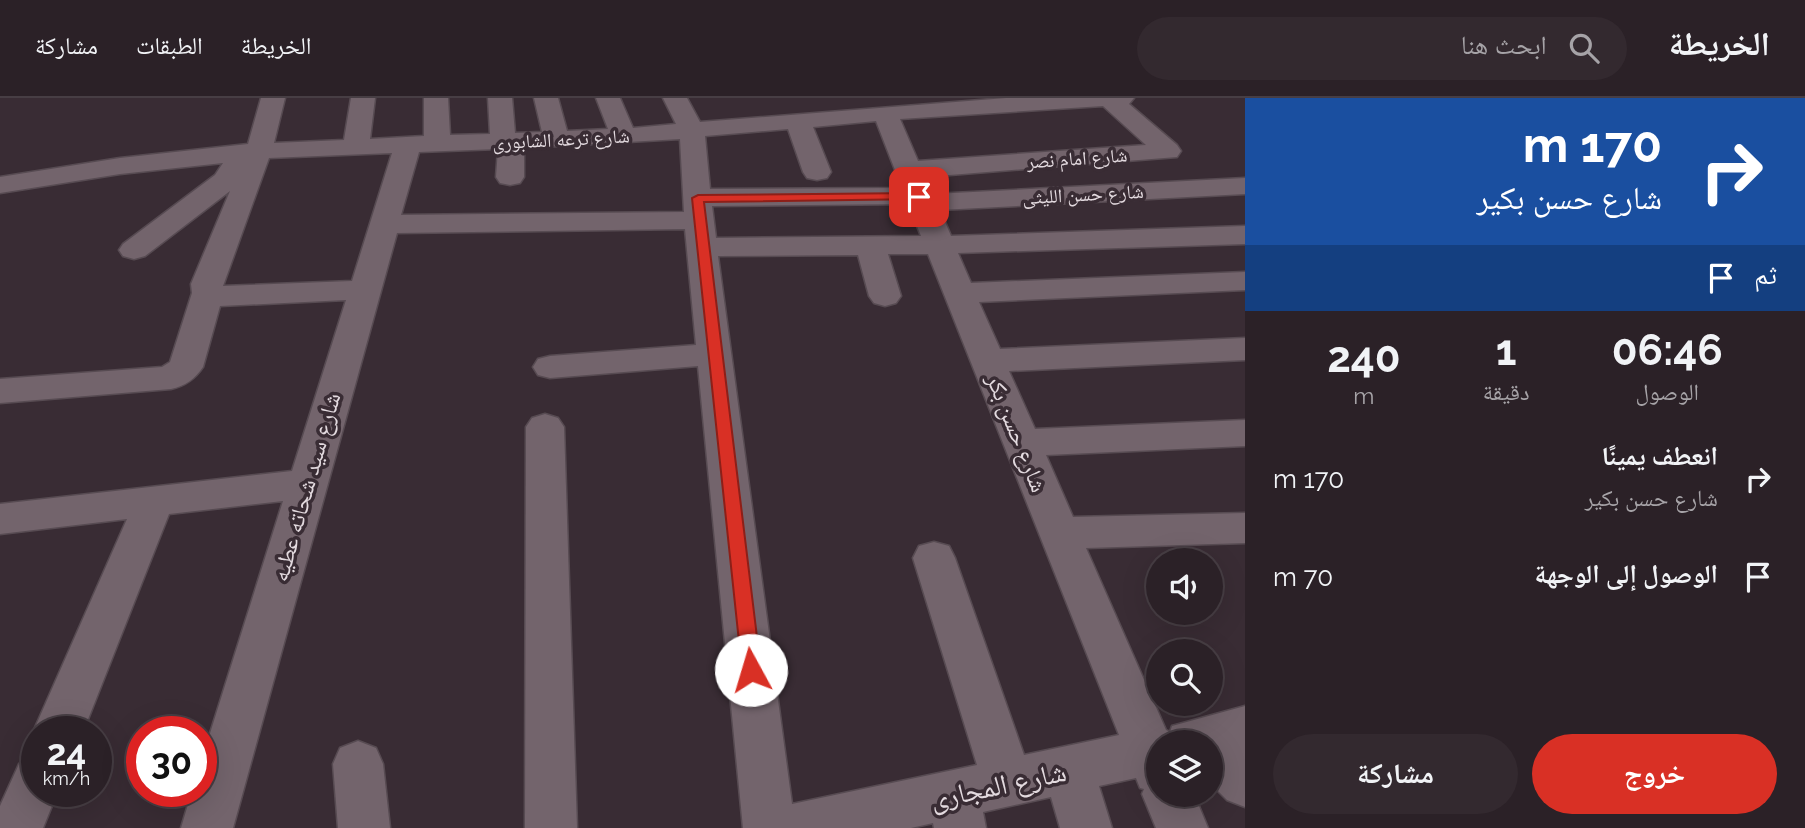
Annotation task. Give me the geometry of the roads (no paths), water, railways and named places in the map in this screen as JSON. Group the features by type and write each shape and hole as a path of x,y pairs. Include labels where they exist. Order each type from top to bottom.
{"street":[{"path":"0,391 171,378 186,367 208,293 207,284 250,152 273,98"},
{"path":"356,148 363,98"},
{"name":"شارع سيد شحاته عطيه","path":"206,828 386,216 422,146 436,98"},
{"path":"499,98 510,177"},
{"path":"546,98 556,139"},
{"path":"608,98 624,136"},
{"path":"762,98 788,122 807,177 915,188"},
{"name":"شارع ترعه الشابورى","path":"0,185 120,166 250,152 624,136 684,114 788,122 876,107 1116,99"},
{"name":"شارع امام نصر","path":"915,188 1168,151 1116,99"},
{"name":"شارع حسن بكر","path":"876,107 915,188 1058,533 1166,730"},
{"path":"684,114 700,222 769,828"},
{"path":"134,250 225,180 250,152"},
{"path":"700,222 758,186 915,188"},
{"name":"شارع حسن الليثى","path":"915,188 1245,186"},
{"path":"386,216 436,206"},
{"path":"386,216 700,222 871,246 1245,236"},
{"path":"871,246 885,296"},
{"path":"958,293 1245,281"},
{"path":"208,293 219,296 363,290"},
{"path":"987,361 1245,349"},
{"path":"550,367 715,354"},
{"path":"545,427 551,828"},
{"path":"1021,443 1245,433"},
{"path":"6,526 155,500 307,484"},
{"path":"65,716 155,500"},
{"path":"1058,533 1245,527"},
{"path":"934,558 1008,782"},
{"name":"شارع المجارى","path":"1223,737 1245,728"},
{"name":"شارع المجارى","path":"796,828 957,811 1008,782 1146,760"},
{"path":"358,764 364,828"},
{"path":"1069,771 1086,828"},
{"path":"1223,774 1245,783"},
{"path":"17,828 26,807"},
{"name":"شارع حسن بكر","path":"1181,807 1182,828"}]}
